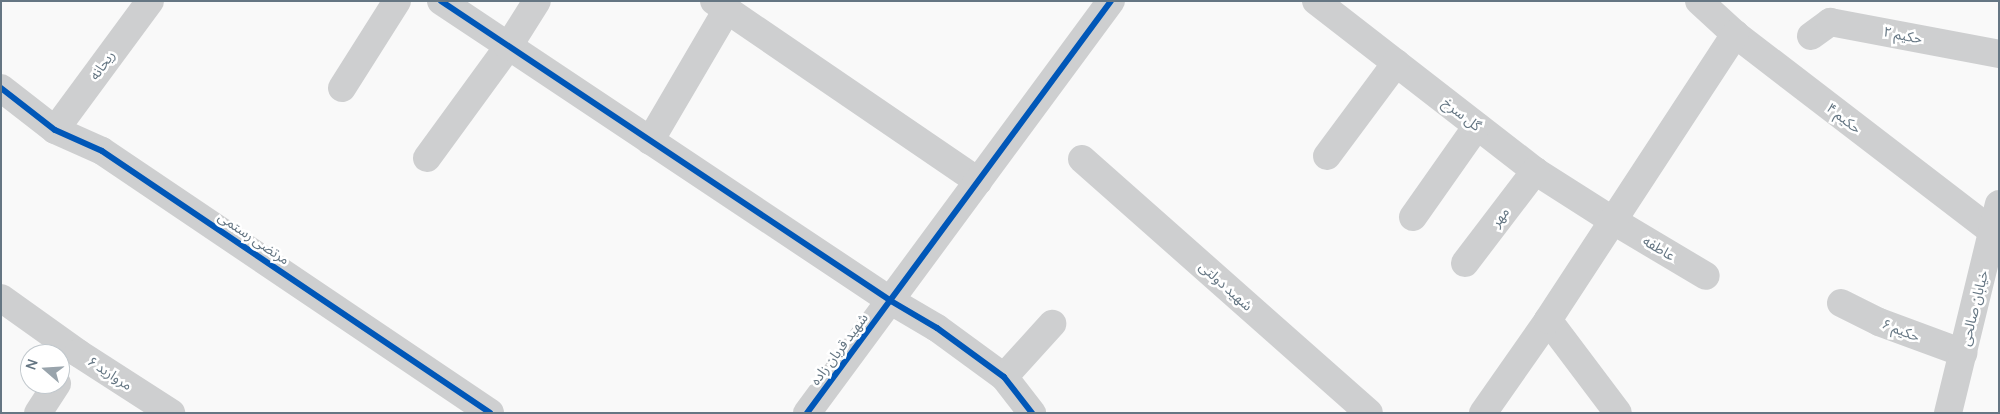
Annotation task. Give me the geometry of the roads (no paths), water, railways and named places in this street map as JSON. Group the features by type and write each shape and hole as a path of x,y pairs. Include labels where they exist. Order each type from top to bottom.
{"street":[{"name":"ریحانه","path":"55,130 150,1"},
{"path":"342,88 397,1"},
{"path":"441,1 891,301 937,328 1004,376 1032,413"},
{"path":"427,158 508,47 537,1"},
{"name":"گل سرخ","path":"1316,1 1535,171 1612,220"},
{"name":"حکیم ۴","path":"1699,1 1735,34 1992,232"},
{"path":"650,141 720,6 978,181"},
{"name":"شهید قربان زاده","path":"807,413 978,181 1096,6"},
{"name":"حکیم ۲","path":"1811,36 1830,22 1999,54"},
{"path":"1483,413 1548,320 1735,34"},
{"path":"1327,156 1396,63"},
{"name":"مرتضی رستمی","path":"1,88 55,130 102,150 490,413"},
{"path":"1412,216 1477,126"},
{"name":"شهید دولتی","path":"1082,159 1369,413"},
{"name":"مهر","path":"1466,263 1535,171"},
{"name":"خیابان صالحی","path":"1948,413 1963,353 1990,288 1992,232 1999,204"},
{"name":"عاطفه","path":"1612,220 1706,276"},
{"name":"مروارید ۶","path":"1,298 78,352 171,413"},
{"name":"حکیم ۶","path":"1841,303 1879,322 1963,353"},
{"path":"1548,320 1618,413"},
{"path":"1004,376 1052,324"},
{"path":"70,364 78,352"},
{"path":"38,413 50,394"}]}
